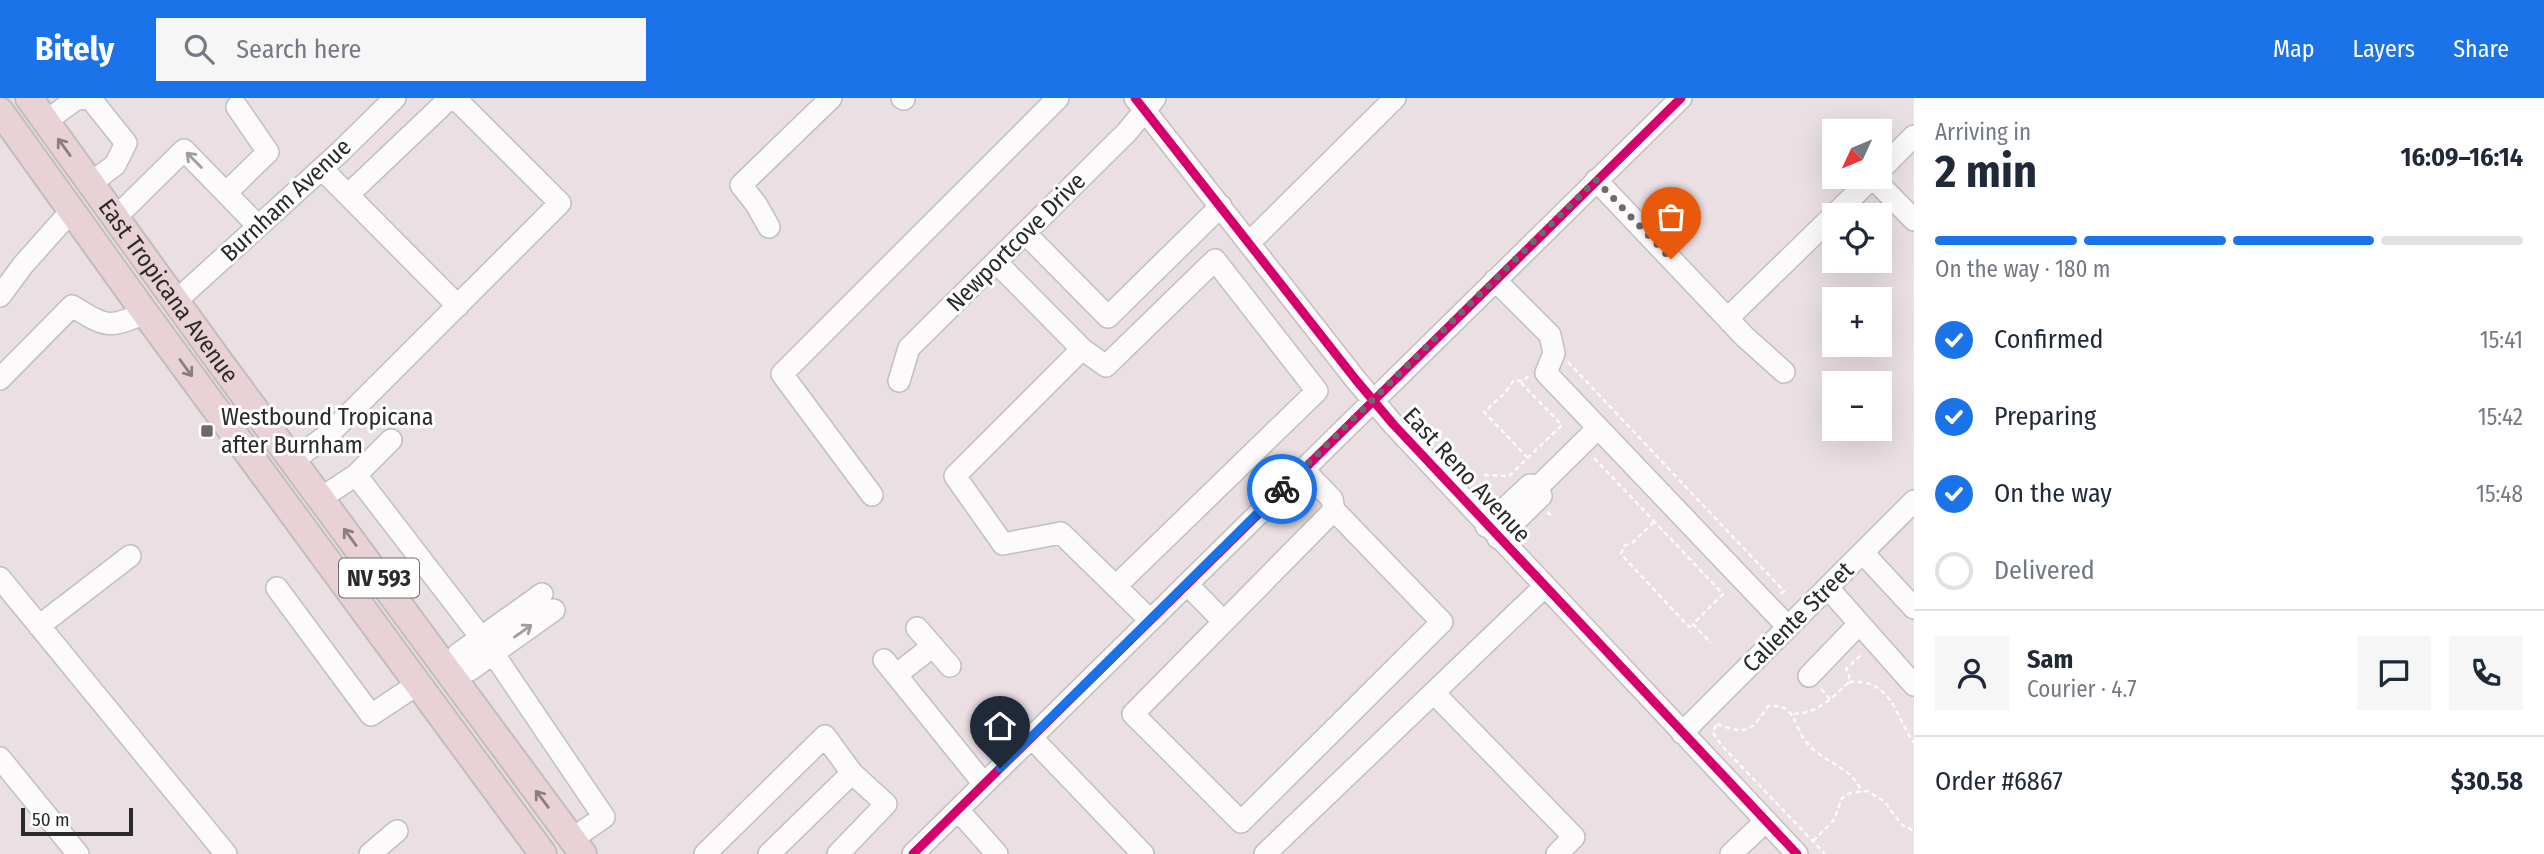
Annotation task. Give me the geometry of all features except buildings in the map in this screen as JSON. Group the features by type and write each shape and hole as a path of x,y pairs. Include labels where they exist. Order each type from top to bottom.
{"main road":[{"name":"East Tropicana Avenue","path":"29,98 219,361 578,847"},
{"name":"East Tropicana Avenue","path":"0,111 145,313 543,854"},
{"path":"108,260 133,267 160,302 169,304 176,301"},
{"path":"145,313 154,311 165,314 177,324 196,350 219,361"},
{"path":"342,579 377,608 432,673 453,675"},
{"path":"418,684 424,683 442,694 479,735 516,764"}],"street":[{"path":"45,121 76,99 90,98 126,143 115,165 91,183"},
{"path":"293,460 330,433 560,202 453,98 349,194"},
{"path":"769,227 741,185 831,98"},
{"path":"872,495 782,374 1058,98"},
{"path":"1249,243 1395,98"},
{"path":"913,854 1681,98"},
{"path":"394,99 419,128"},
{"name":"Burnham Avenue","path":"176,301 322,169 394,99"},
{"name":"East Reno Avenue","path":"1145,102 1249,243 1374,402 1492,532 1766,821 1805,847"},
{"name":"Newportcove Drive","path":"899,381 909,348 1127,132 1145,102"},
{"path":"227,192 268,152 237,107"},
{"path":"1892,158 1914,136"},
{"path":"116,217 184,150 258,226"},
{"path":"322,169 458,306"},
{"path":"1596,180 1745,337 1784,372"},
{"path":"1728,318 1860,189"},
{"path":"1884,189 1914,220"},
{"path":"1026,233 1108,317 1221,206"},
{"path":"0,296 23,265 72,210"},
{"path":"996,262 1082,349 1106,366 1215,260 1317,391 1116,586"},
{"path":"1495,280 1550,335 1554,353 1546,373 1788,627"},
{"path":"0,379 72,306 101,323 117,325 145,313"},
{"path":"1082,349 955,476 1003,544 1061,533 1150,620"},
{"path":"1492,532 1541,496 1524,484 1598,428"},
{"path":"321,498 356,475 391,440"},
{"path":"1303,469 1332,499 1334,510 1442,622 1241,822 1133,714 1334,510"},
{"path":"356,475 486,645 604,817 578,847"},
{"name":"Caliente Street","path":"1682,733 1914,501"},
{"path":"1863,553 1914,608"},
{"path":"39,626 130,556"},
{"path":"0,578 226,854"},
{"path":"1186,584 1223,621"},
{"path":"1265,854 1544,587"},
{"path":"277,588 371,715 418,684"},
{"path":"1828,588 1914,685"},
{"path":"453,675 470,670 486,645 548,602"},
{"path":"1809,676 1859,624"},
{"path":"917,628 950,666"},
{"path":"933,646 890,668 984,783"},
{"path":"1434,693 1574,838 1564,852"},
{"path":"705,854 825,736 852,773 886,804 850,850"},
{"path":"1030,736 1143,854"},
{"path":"0,758 78,854"},
{"path":"769,854 852,773"},
{"path":"958,810 997,854"},
{"path":"1731,854 1766,821"},
{"path":"370,854 397,831"}],"path":[{"path":"1554,353 1561,355 1784,591 1769,608"},
{"path":"1484,475 1524,484 1528,458 1485,412 1514,380 1524,381"},
{"path":"1591,458 1654,522 1723,594 1690,627 1621,554 1624,546 1633,542 1654,522"},
{"path":"1546,511 1553,517"},
{"path":"1693,624 1711,643"},
{"path":"1793,714 1810,712 1826,704 1849,682 1846,669 1875,642"},
{"path":"1849,682 1869,684 1881,691 1896,706 1914,743"},
{"path":"1825,854 1805,847 1713,733 1716,723 1733,730 1746,730 1755,727 1768,706 1786,707 1793,714 1795,725 1806,742 1826,760 1853,775 1862,792"},
{"path":"1805,847 1833,820 1842,798 1850,793 1867,791 1884,802 1902,825 1914,831"}],"cycle path":[{"path":"1135,98 1393,424 1797,854"},
{"path":"913,854 1681,98"}],"way so far":[{"path":"1282,489 1374,402 1596,180 1671,259"}],"place":[{"name":"Westbound Tropicana after Burnham","path":"207,431"}],"route":[{"path":"1000,768 1282,489"}]}
